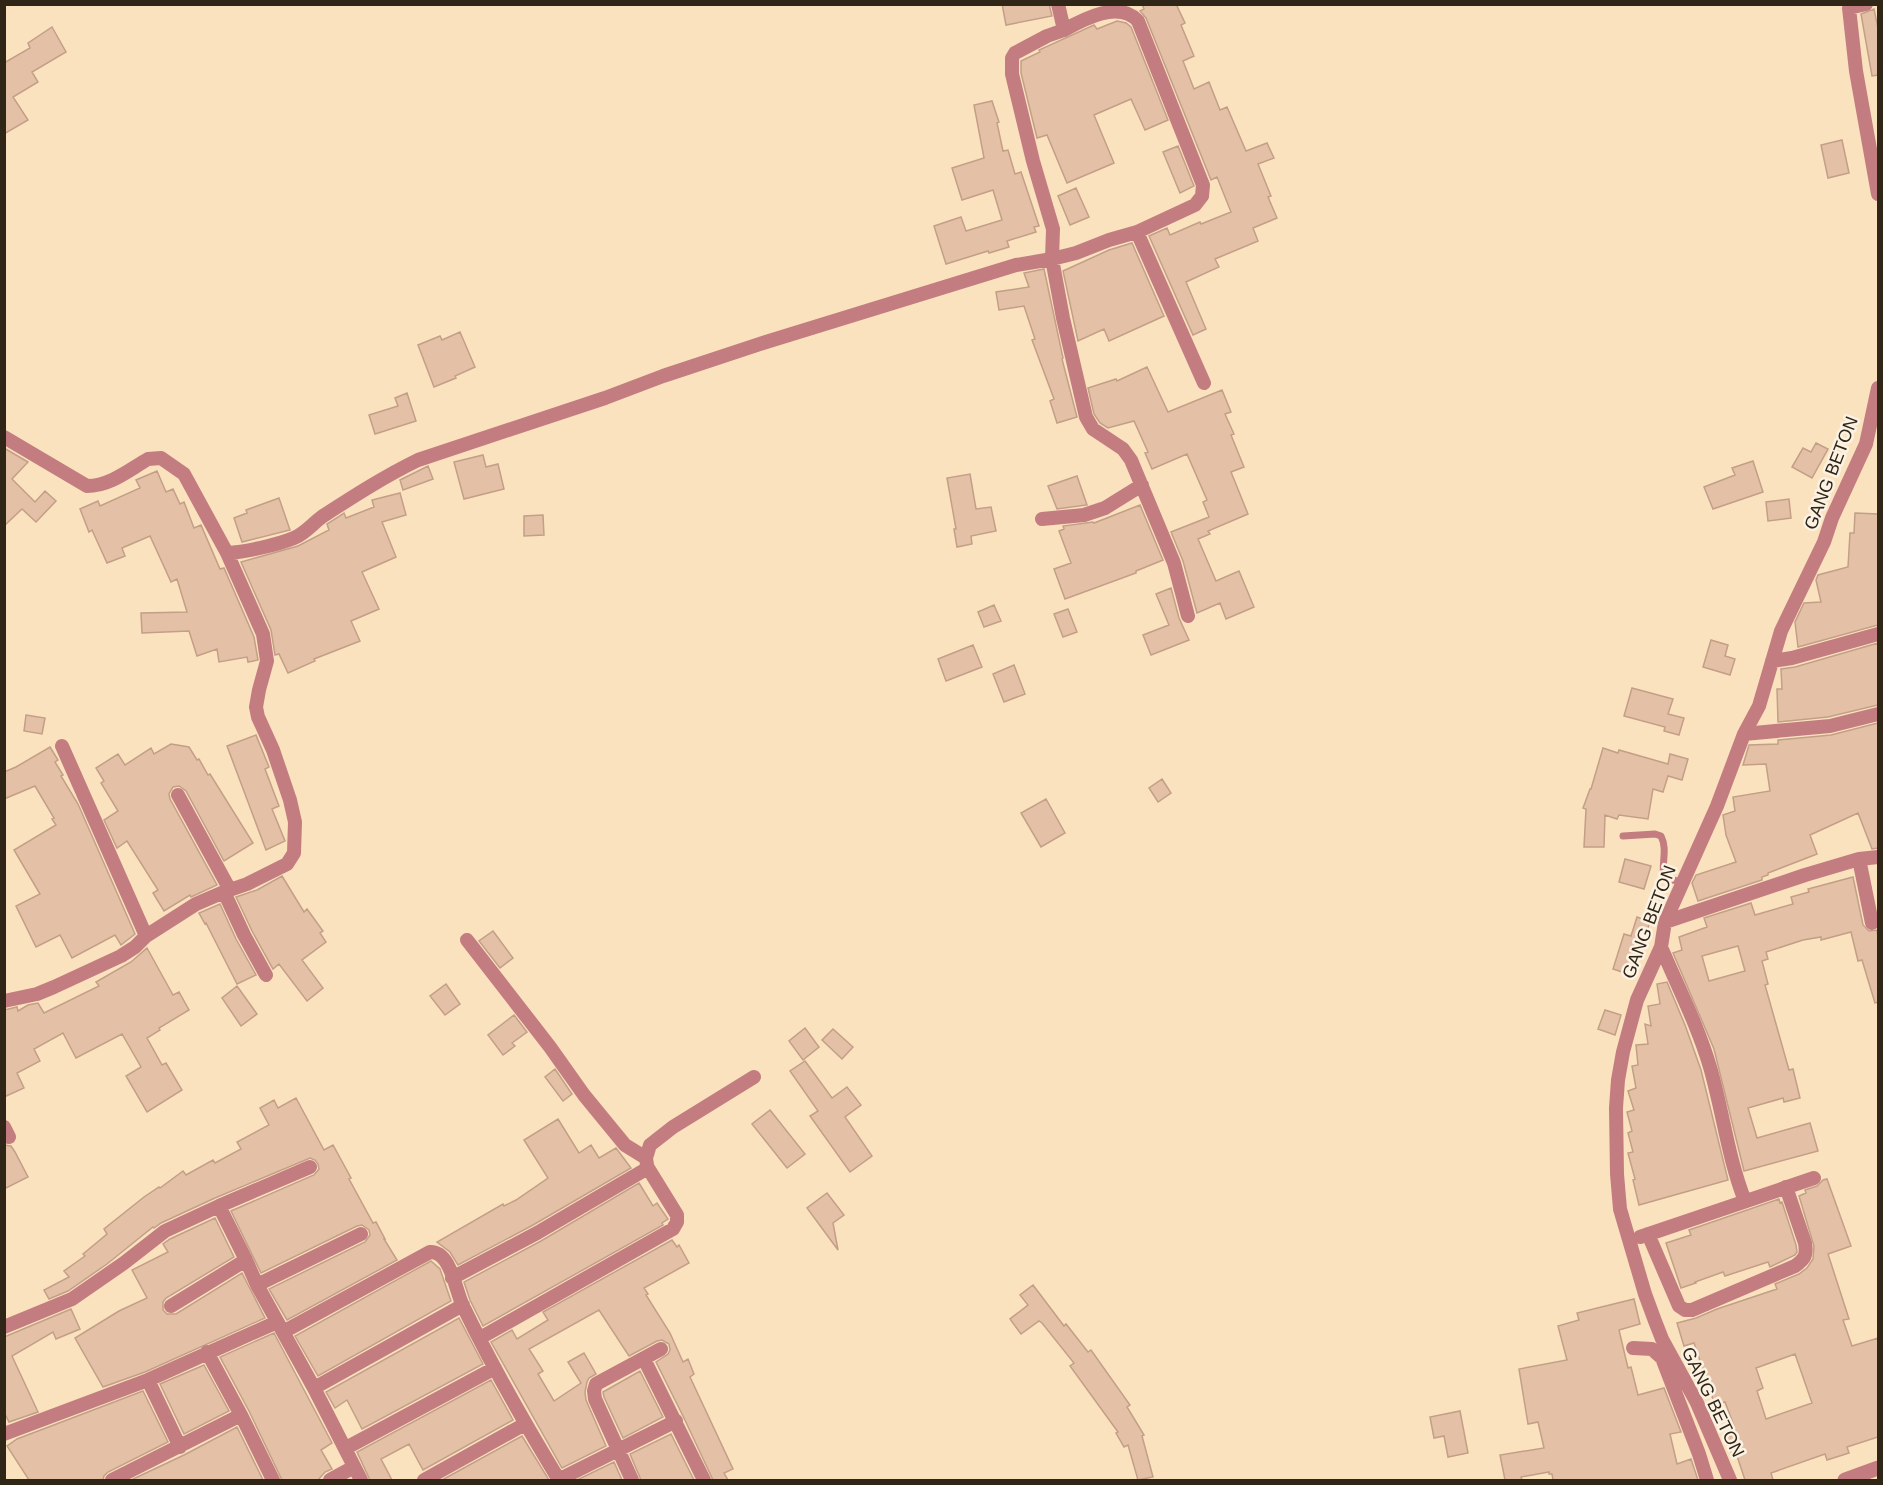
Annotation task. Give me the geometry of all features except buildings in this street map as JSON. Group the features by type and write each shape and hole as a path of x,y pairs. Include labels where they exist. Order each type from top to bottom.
{"street":[{"path":"1058,4 1064,30"},
{"path":"1866,4 1849,6 1856,71 1878,194"},
{"path":"227,553 244,552 294,538 308,530 320,518 391,473 418,460 766,342 1016,266 1052,259 1137,232 1195,205 1202,196 1203,185 1138,21 1127,11 1111,11 1081,21 1022,48 1012,58 1012,74 1053,230 1052,259 1086,417 1092,429 1123,449 1131,460 1173,563 1188,616"},
{"path":"1137,232 1204,383"},
{"name":"GANG BETON","path":"1730,1480 1697,1403 1662,1339 1645,1294 1620,1209 1617,1174 1618,1080 1636,1000 1661,948 1665,922 1679,882 1717,806 1744,734 1759,706 1781,631 1824,542 1832,518 1872,444 1878,388"},
{"path":"4,437 87,486 110,482 148,459 161,458 184,474 227,553 263,634 267,661 256,707 290,800 295,822 294,853 287,864 248,884 196,904 146,936 135,947 98,968 54,987 4,1001"},
{"path":"1042,519 1084,515 1105,508 1142,485"},
{"path":"1772,661 1792,658 1878,634"},
{"path":"1744,734 1830,726 1878,714"},
{"path":"62,746 146,936"},
{"path":"178,795 227,891 244,935 266,975"},
{"path":"1665,922 1805,875 1859,859 1878,857"},
{"path":"1859,859 1872,923"},
{"path":"467,940 584,1095 625,1145 647,1163 677,1215 677,1222 673,1228 480,1338"},
{"path":"1661,948 1705,1050 1736,1177 1745,1201"},
{"path":"452,1278 537,1233 647,1163 650,1145 673,1126 754,1077"},
{"path":"4,1327 72,1299 165,1232 310,1167"},
{"path":"1630,1240 1814,1178"},
{"path":"1648,1234 1679,1306 1685,1310 1692,1310 1795,1266 1804,1260 1807,1251 1786,1187"},
{"path":"219,1206 246,1260 256,1286 314,1388 361,1480"},
{"path":"256,1286 361,1234"},
{"path":"4,1434 148,1380 207,1352 280,1327 435,1251 444,1257 463,1305 495,1368 559,1480 676,1421"},
{"path":"171,1306 246,1260"},
{"path":"314,1388 463,1305"},
{"path":"1633,1348 1652,1349 1662,1358 1707,1480"},
{"path":"632,1480 595,1399 594,1391 596,1384 661,1349"},
{"path":"207,1352 273,1480"},
{"path":"644,1359 704,1480"},
{"path":"346,1448 495,1368"},
{"path":"148,1380 180,1447"},
{"path":"112,1480 241,1415"},
{"path":"424,1480 525,1424"},
{"path":"330,1480 354,1467"},
{"path":"1845,1480 1878,1468"}],"lane":[{"path":"1623,836 1655,834 1661,836 1665,848 1662,871 1664,878 1679,882"}]}
